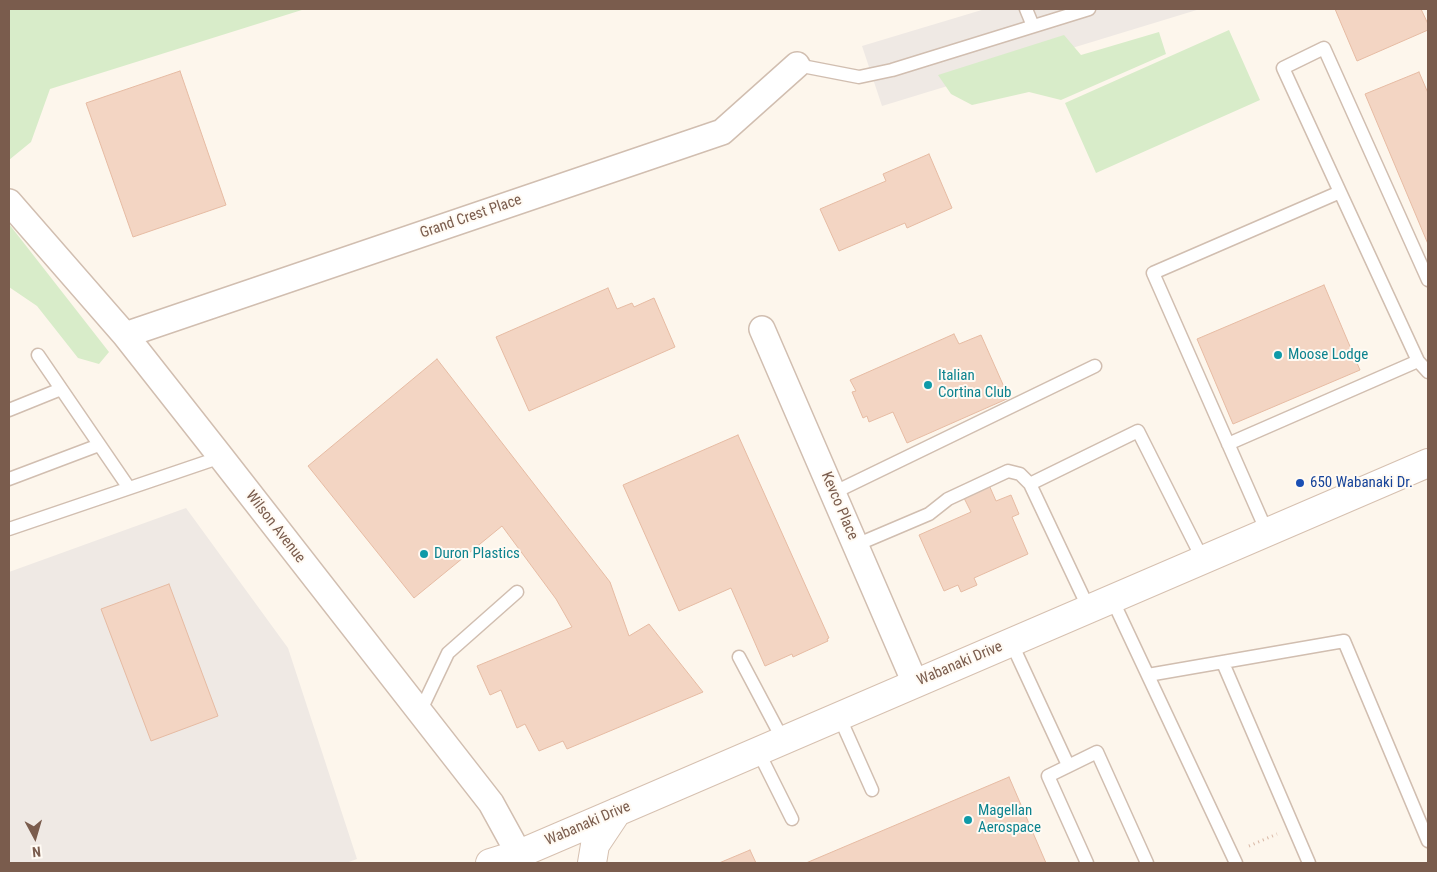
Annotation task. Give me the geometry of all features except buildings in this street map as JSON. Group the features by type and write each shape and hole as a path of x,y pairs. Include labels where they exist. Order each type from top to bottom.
{"street":[{"name":"Grand Crest Place","path":"125,335 722,132 797,65"},
{"name":"Wilson Avenue","path":"9,202 125,335 221,457 491,803 522,858"},
{"name":"Kevco Place","path":"762,330 915,683"},
{"name":"Wabanaki Drive","path":"490,863 522,858 616,812 1428,463"},
{"path":"592,863 595,845 616,812"}],"lane":[{"path":"1026,9 1033,26"},
{"path":"797,65 859,77 892,70 1033,26 1066,13 1090,9"},
{"path":"1428,280 1324,48 1283,68 1418,361 1428,372"},
{"path":"1267,532 1153,273 1340,192"},
{"path":"38,355 129,488"},
{"path":"1228,444 1418,361"},
{"path":"833,493 1095,366"},
{"path":"9,410 61,389"},
{"path":"1030,484 1138,431 1203,560"},
{"path":"9,479 99,445"},
{"path":"9,529 221,457"},
{"path":"856,545 929,514 948,499 1008,471 1020,474 1030,484 1101,604 1148,675 1234,859"},
{"path":"420,712 448,653 517,592"},
{"path":"1148,675 1344,641 1428,841"},
{"path":"1011,642 1068,765"},
{"path":"739,657 783,740"},
{"path":"1223,663 1309,863"},
{"path":"839,716 872,790"},
{"path":"758,751 792,819"},
{"path":"1087,863 1048,776 1096,752 1147,863"}],"path":[{"path":"1234,859 1294,827"}],"shaded area":[{"path":"985,9 1200,9 882,106 862,46"},
{"path":"186,508 288,648 357,859 346,863 9,863 9,572"}],"green space":[{"path":"9,9 305,9 50,89 31,142 9,160"},
{"path":"1229,30 1260,100 1096,173 1065,103"},
{"path":"1159,32 1166,54 1061,100 1029,92 972,105 951,94 938,75 1064,35 1081,55"},
{"path":"9,224 109,352 99,364 78,358 37,306 9,287"}],"place":[{"name":"Moose Lodge","path":"1278,355"},
{"name":"Italian Cortina Club","path":"928,385"},
{"name":"650 Wabanaki Dr.","path":"1300,483"},
{"name":"Duron Plastics","path":"424,554"},
{"name":"Magellan Aerospace","path":"968,820"}]}
